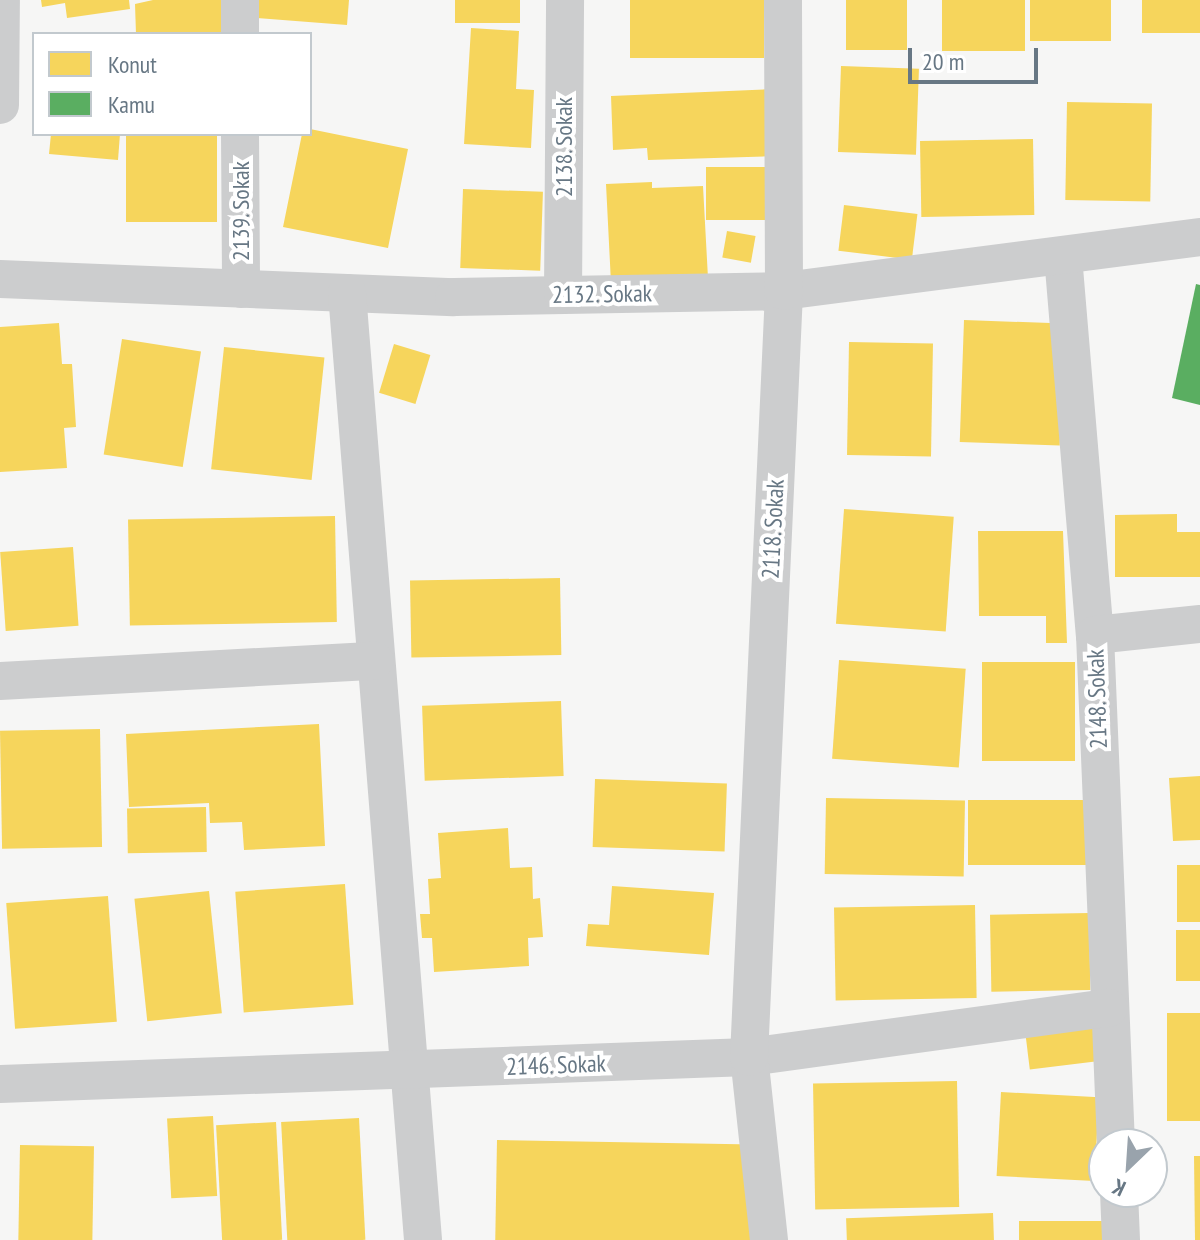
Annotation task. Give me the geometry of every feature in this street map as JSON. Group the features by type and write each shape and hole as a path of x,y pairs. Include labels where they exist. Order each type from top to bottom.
{"street":[{"path":"0,105 1,0"},
{"path":"240,0 240,32"},
{"name":"2138. Sokak","path":"563,295 565,0"},
{"name":"2118. Sokak","path":"769,1240 749,1057 784,291 783,0"},
{"name":"2139. Sokak","path":"240,136 241,289"},
{"name":"2132. Sokak","path":"0,279 347,293 563,295 784,291 1200,237"},
{"name":"2148. Sokak","path":"1063,256 1095,635 1115,1128"},
{"path":"347,293 374,661 423,1240"},
{"path":"1095,635 1200,624"},
{"path":"0,681 374,661"},
{"name":"2146. Sokak","path":"0,1084 749,1057 1109,1008"},
{"path":"1120,1208 1121,1240"}],"building: Konut":[{"path":"41,0 129,0 130,9 67,18 65,3 42,7"},
{"path":"153,0 227,0 228,32 136,32 135,4"},
{"path":"259,0 349,0 347,25 257,18"},
{"path":"455,0 520,0 520,23 455,23"},
{"path":"630,0 764,0 764,58 630,58"},
{"path":"846,0 907,0 907,50 846,50"},
{"path":"942,0 1025,0 1025,51 942,51"},
{"path":"1030,0 1111,0 1111,41 1030,41"},
{"path":"1142,0 1200,0 1200,33 1142,33"},
{"path":"471,28 519,31 516,89 534,90 531,148 464,144"},
{"path":"841,66 919,69 916,155 838,152"},
{"path":"774,89 777,156 648,160 647,148 613,150 611,96"},
{"path":"1067,102 1152,103 1150,201 1065,200"},
{"path":"312,129 408,149 388,248 283,227 302,136 312,136"},
{"path":"51,136 120,136 118,160 49,154"},
{"path":"126,136 217,136 217,222 126,222"},
{"path":"1033,139 1034,215 921,217 920,141"},
{"path":"706,167 765,167 765,220 706,220"},
{"path":"652,182 652,188 703,186 708,278 611,283 606,184"},
{"path":"463,189 543,192 540,271 460,268"},
{"path":"844,205 917,214 912,260 838,251"},
{"path":"727,231 756,236 751,263 722,258"},
{"path":"964,320 1064,323 1060,445 960,442"},
{"path":"59,323 62,364 72,364 76,427 64,428 67,468 0,472 0,327"},
{"path":"122,339 201,352 183,467 104,455"},
{"path":"849,342 933,343 931,456 847,455"},
{"path":"394,344 430,355 415,404 379,393"},
{"path":"224,347 324,358 312,480 211,469"},
{"path":"844,509 954,517 946,631 836,624"},
{"path":"1177,514 1177,532 1200,532 1200,577 1115,577 1115,515"},
{"path":"335,516 337,622 130,626 128,520"},
{"path":"978,531 1063,531 1067,643 1046,643 1046,616 979,616"},
{"path":"73,547 79,626 6,631 0,552"},
{"path":"560,578 561,655 411,658 410,581"},
{"path":"839,660 966,669 959,768 832,759"},
{"path":"982,662 1075,662 1075,761 982,761"},
{"path":"561,701 564,776 425,781 422,706"},
{"path":"319,724 325,846 244,850 242,822 210,823 209,803 129,807 126,734"},
{"path":"100,729 102,847 2,849 0,731"},
{"path":"1200,776 1200,840 1173,841 1169,778"},
{"path":"595,779 727,784 725,852 593,847"},
{"path":"826,798 965,800 964,876 825,874"},
{"path":"968,800 1095,800 1095,865 968,865"},
{"path":"206,807 207,852 128,853 127,808"},
{"path":"508,828 510,868 532,867 533,899 540,898 543,937 528,938 529,966 434,972 432,938 422,938 420,914 430,914 428,879 441,878 438,833"},
{"path":"1177,865 1200,865 1200,922 1177,922"},
{"path":"345,884 353,1005 244,1012 235,892"},
{"path":"612,886 714,893 709,955 586,946 588,924 609,925"},
{"path":"209,891 222,1013 147,1021 134,899"},
{"path":"108,896 117,1022 15,1029 6,903"},
{"path":"975,905 977,998 836,1000 834,907"},
{"path":"1089,913 1090,990 991,992 990,915"},
{"path":"1176,930 1200,930 1200,981 1176,981"},
{"path":"1167,1013 1200,1013 1200,1121 1167,1121"},
{"path":"1097,1026 1101,1061 1030,1070 1026,1035"},
{"path":"957,1081 959,1207 815,1209 813,1084"},
{"path":"1001,1092 1099,1097 1097,1128 1088,1128 1088,1181 997,1176"},
{"path":"213,1116 217,1196 171,1198 167,1118"},
{"path":"359,1118 365,1240 287,1240 281,1122"},
{"path":"276,1122 282,1240 222,1240 216,1125"},
{"path":"497,1140 754,1144 752,1240 495,1240"},
{"path":"20,1145 94,1146 92,1240 18,1240"},
{"path":"1194,1156 1200,1156 1200,1240 1195,1240"},
{"path":"993,1213 994,1240 847,1240 846,1218"},
{"path":"1019,1221 1107,1221 1107,1240 1019,1240"}],"building: Kamu":[{"path":"1196,284 1200,285 1200,405 1172,398"}]}
